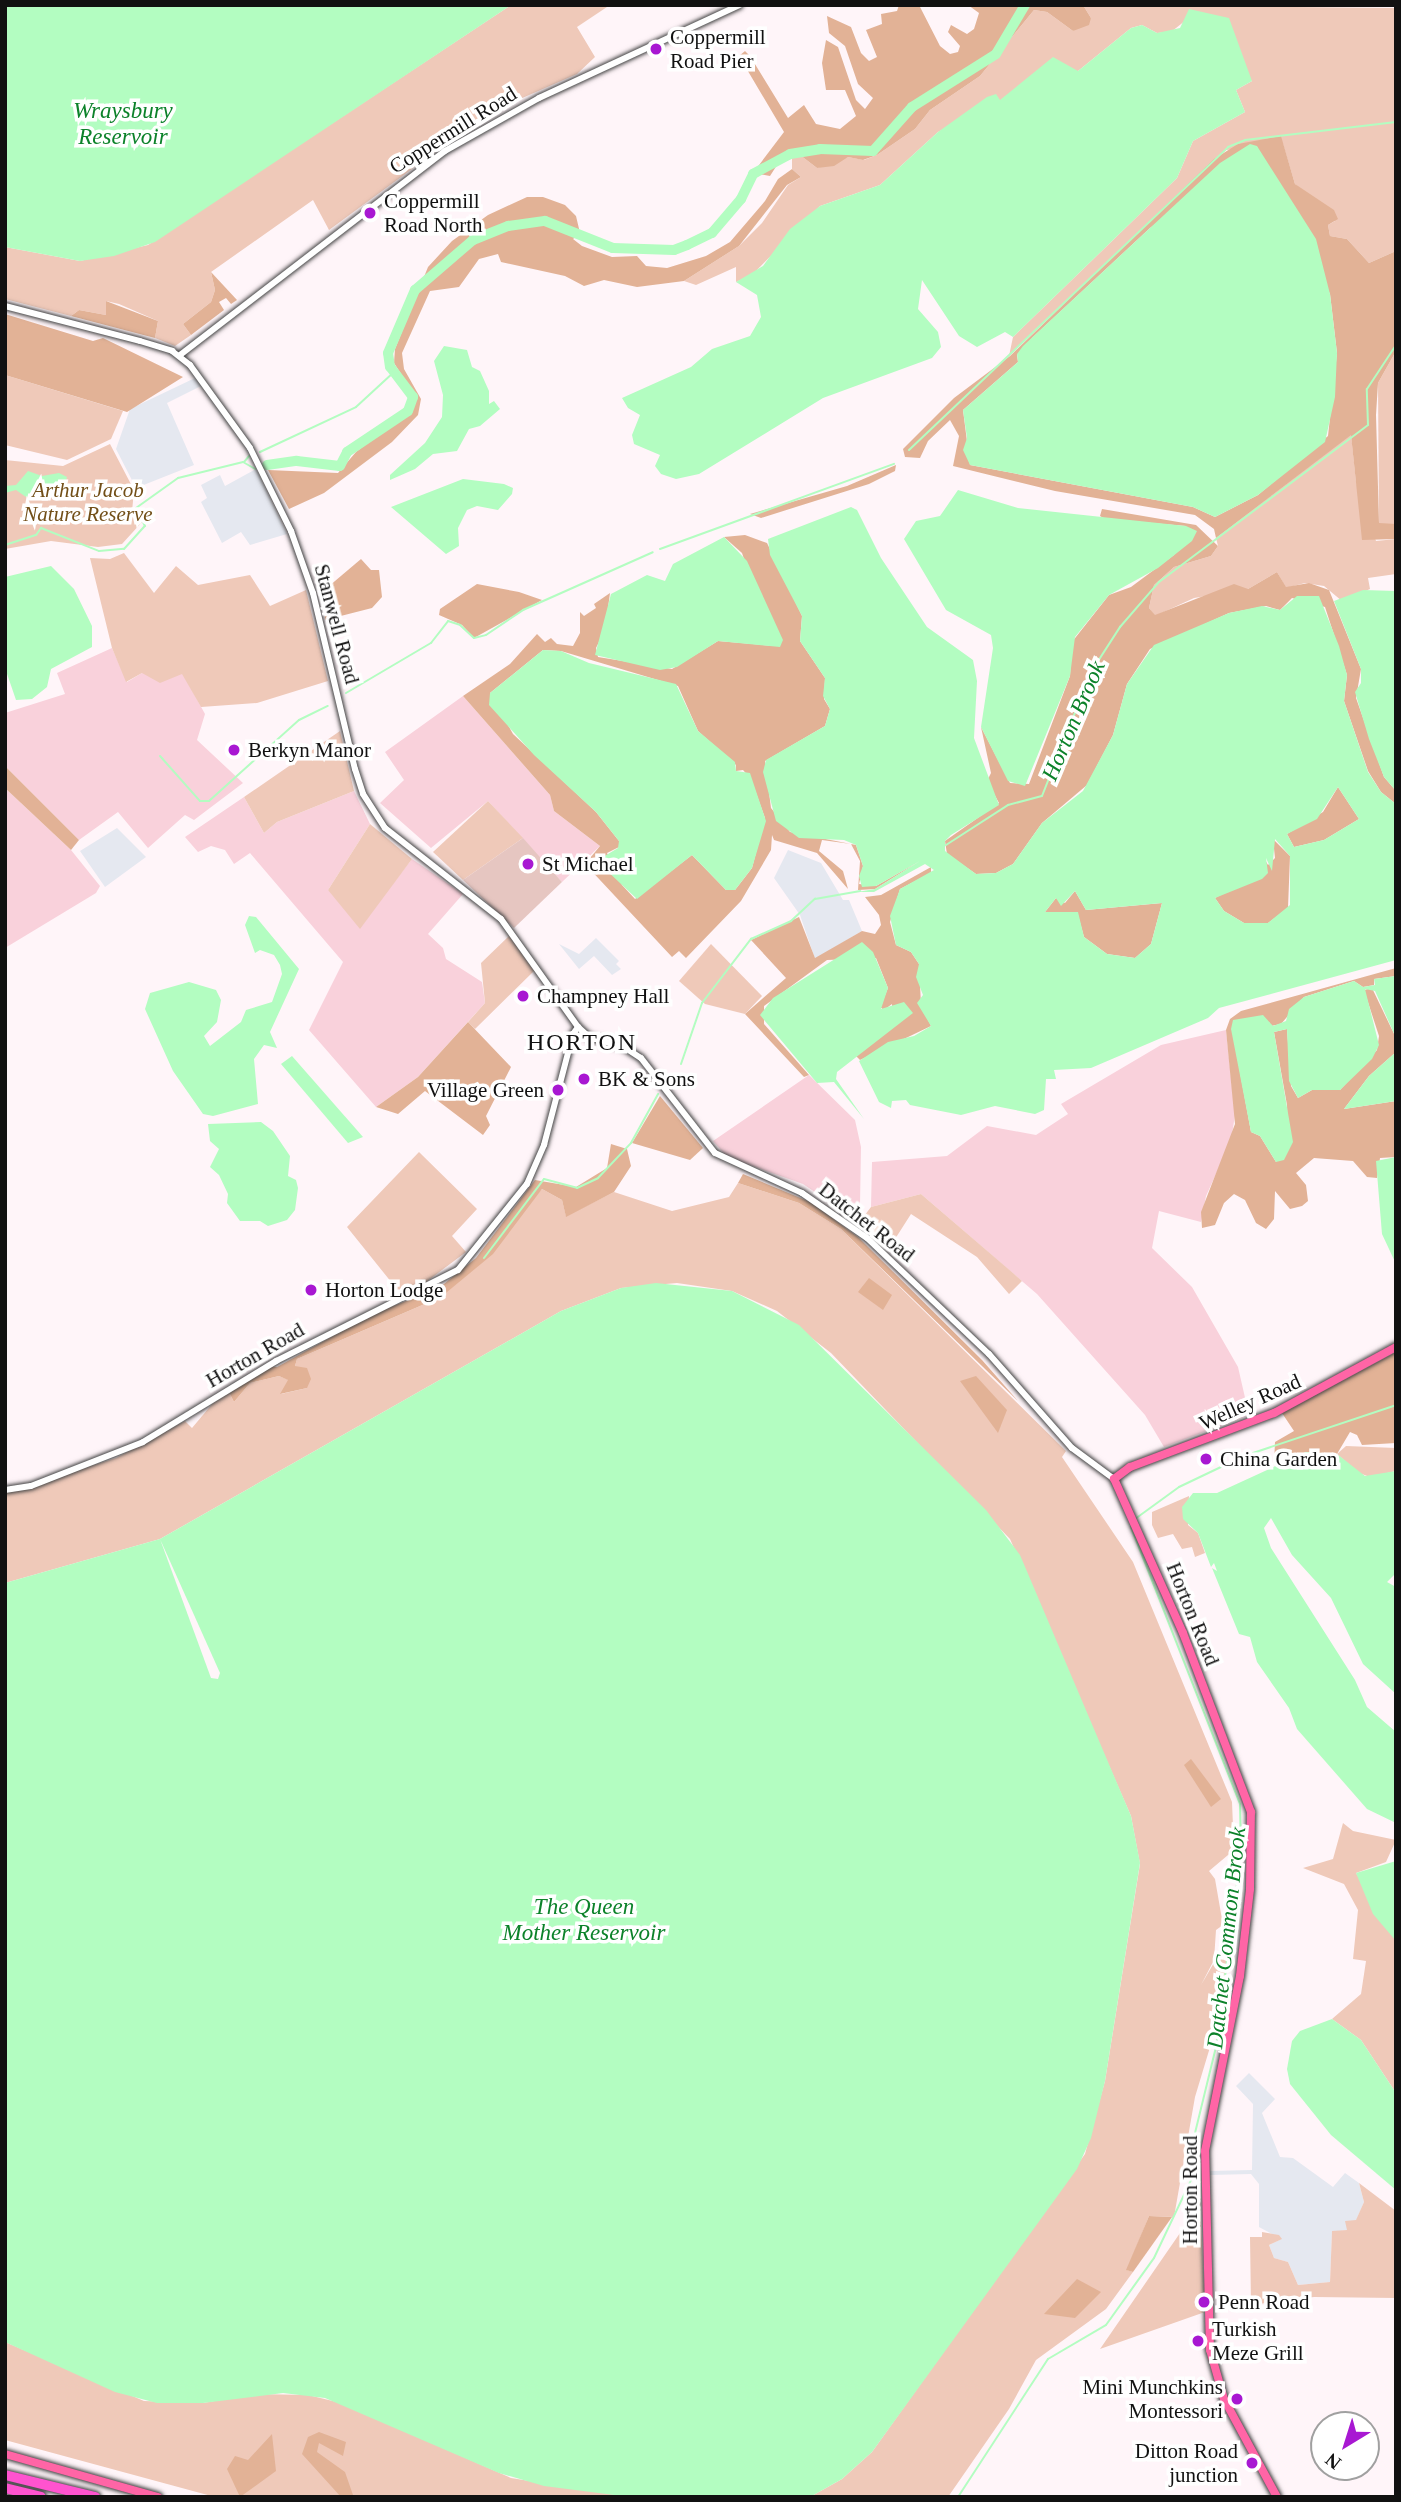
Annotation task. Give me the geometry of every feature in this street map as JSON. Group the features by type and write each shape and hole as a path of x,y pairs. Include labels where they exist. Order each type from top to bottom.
{"highway":[{"path":"7,2475 95,2497"},
{"path":"5,2488 41,2497"}],"main road":[{"name":"Welley Road","path":"1114,1479 1130,1467 1274,1413 1396,1347"},
{"name":"Horton Road","path":"1114,1479 1135,1520 1251,1812 1250,1889 1240,1976 1205,2151 1210,2350 1224,2399 1277,2497"},
{"path":"5,2455 158,2497"}],"street":[{"name":"Coppermill Road","path":"180,355 445,151 539,98 739,5"},
{"path":"5,306 180,355"},
{"name":"Stanwell Road","path":"180,355 204,380 250,448 291,531 313,593 355,769 372,811 402,844 501,919 578,1027"},
{"name":"Datchet Road","path":"578,1027 589,1037 624,1047 641,1058 722,1159 802,1193 867,1238 989,1354 1072,1448 1114,1479"},
{"name":"Horton Road","path":"5,1490 31,1486 143,1442 276,1361 458,1270 527,1184 544,1145 573,1034 578,1027"}],"shaded area":[{"path":"899,5 919,5 940,46 950,54 958,52 960,46 948,32 951,25 967,34 974,29 979,13 968,5 1083,5 1091,18 1089,25 1073,31 1047,12 1034,10 980,76 930,110 915,129 877,155 863,160 848,157 834,166 817,168 800,155 777,165 770,176 753,173 784,132 739,56 745,51 750,56 788,118 804,105 816,124 840,129 856,116 845,90 826,90 822,63 826,40 838,47 856,100 865,109 873,98 858,84 845,46 829,33 827,16 851,27 861,53 869,61 877,57 866,30 882,24 881,14 897,11"},
{"path":"1281,136 1295,184 1334,210 1338,219 1328,225 1330,236 1347,239 1369,263 1396,251 1396,351 1378,383 1376,415 1379,523 1396,524 1396,539 1362,540 1351,435 1216,538 1214,529 1195,515 1055,491 953,466 959,436 950,420 928,441 920,458 905,457 903,449 954,398 1010,356 1214,159 1238,144","holes":["1257,147 1330,294 1337,353 1328,436 1258,495 1215,517 1193,507 970,465 963,410 1018,362 1017,355 1033,337 1150,228"]},
{"path":"792,169 801,177 787,185 739,246 684,281 637,287 604,280 584,286 565,276 501,262 498,254 479,259 459,287 430,291 402,353 404,369 421,399 418,415 392,442 324,493 289,509 268,470 338,473 356,452 412,409 414,394 394,363 395,349 428,267 452,241 488,215 527,197 543,197 565,205 576,216 580,233 573,239 582,246 612,257 637,256 646,266 667,268 706,256 730,242 765,201 778,179"},
{"path":"211,272 237,300 231,304 226,298 219,302 224,310 191,335 183,324 211,302 215,290"},
{"path":"106,301 158,321 155,338 71,316 79,310 106,315"},
{"path":"5,314 93,341 103,338 183,377 127,412 5,375"},
{"path":"195,378 201,386 167,403 194,465 136,488 116,449 130,409"},
{"path":"896,465 895,471 869,484 761,518 750,514 847,486"},
{"path":"256,469 287,534 250,545 241,532 222,543 201,502 207,498 201,485 220,475 225,486"},
{"path":"1102,509 1196,525 1218,546 1211,556 1174,567 1154,585 1149,608 1155,615 1234,584 1248,589 1277,572 1286,587 1309,583 1329,590 1361,669 1356,698 1384,777 1396,791 1396,804 1381,792 1368,771 1344,701 1347,675 1325,607 1292,598 1280,610 1266,606 1229,613 1150,649 1127,684 1113,735 1087,785 1042,823 1013,864 996,873 976,874 947,854 945,841 999,803 987,781 991,773 981,727 1010,783 1029,784 1070,676 1072,642 1109,595 1131,587 1174,555 1186,526 1105,519 1100,516"},
{"path":"745,535 767,543 802,616 800,641 825,678 824,699 830,709 825,726 765,761 771,808 790,832 851,844 822,840 819,851 843,871 848,889 817,853 774,840 772,835 771,850 741,901 686,958 679,951 672,957 585,864 600,846 554,811 550,795 463,696 510,664 537,634 545,642 551,638 557,644 573,646 580,633 580,612 584,616 596,608 594,604 610,593 605,630 596,648 598,657 672,669 718,641 774,646 742,553 724,537","holes":["543,650 561,651 678,686 698,731 736,765 736,771 743,770 751,779 765,818 752,868 735,890 726,890 692,855 635,899 622,885 607,853 619,847 619,841 596,812 513,734 490,693"]},
{"path":"361,559 371,570 379,570 382,597 372,608 325,620 322,592"},
{"path":"477,584 519,592 542,600 474,638 462,625 439,615 440,609"},
{"path":"112,648 127,682 142,673 183,674 205,714 197,740 243,783 194,820 185,815 148,848 118,812 79,840 5,766 5,713 65,694 57,673"},
{"path":"463,696 550,795 554,811 600,846 562,882 488,801 431,848 380,803 404,780 385,752"},
{"path":"5,766 79,840 71,850 5,788"},
{"path":"1338,787 1359,819 1324,840 1294,847 1287,834 1323,812"},
{"path":"5,788 71,850 100,886 96,893 5,948"},
{"path":"354,791 370,824 328,890 372,910 412,859 463,894 428,934 443,948 446,959 482,982 485,1003 418,1077 376,1107 309,1030 343,962 250,853 234,864 225,850 211,846 198,852 185,837 244,797 264,833 277,822"},
{"path":"117,828 146,857 105,887 80,851"},
{"path":"523,838 562,882 514,928 463,880"},
{"path":"1273,839 1290,856 1288,908 1268,923 1244,923 1224,911 1215,898 1265,871 1265,860 1268,865 1275,858"},
{"path":"851,844 856,845 863,866 859,884 876,886 920,861 875,889 858,890 860,861"},
{"path":"788,850 821,863 843,900 849,900 862,931 815,959 800,915 774,878"},
{"path":"931,867 931,873 900,889 890,922 896,945 911,952 919,964 921,1005 931,1026 860,1060 856,1056 893,1025 892,1004 884,1010 880,1007 888,988 876,958 827,960 764,1006 764,1024 809,1075 804,1077 745,1014 786,978 751,940 799,917 815,958 862,931 875,934 881,925 879,915 865,897 881,895"},
{"path":"1075,891 1086,910 1162,903 1151,944 1135,958 1107,954 1084,937 1078,915 1045,912 1056,898 1065,903"},
{"path":"596,938 619,961 616,964 621,969 612,975 594,956 579,969 559,944 579,954"},
{"path":"1396,968 1396,976 1374,979 1374,985 1363,987 1354,981 1304,997 1281,1024 1271,1026 1269,1022 1233,1034 1251,1132 1260,1136 1276,1162 1288,1147 1287,1105 1274,1032 1287,1029 1291,1086 1298,1098 1312,1090 1340,1090 1377,1050 1379,1036 1364,990 1372,988 1396,1038 1396,1052 1369,1076 1344,1109 1396,1101 1396,1157 1380,1158 1377,1178 1367,1177 1353,1161 1314,1158 1296,1173 1306,1185 1308,1201 1302,1206 1290,1209 1275,1191 1274,1219 1266,1229 1256,1223 1245,1200 1234,1194 1224,1203 1215,1225 1202,1228 1201,1212 1235,1124 1226,1030 1230,1019 1241,1011"},
{"path":"468,1022 511,1067 486,1116 490,1125 483,1135 425,1091 398,1114 376,1107 418,1077"},
{"path":"1226,1030 1235,1115 1231,1141 1206,1196 1201,1222 1159,1211 1152,1248 1192,1287 1238,1367 1249,1415 1164,1447 1145,1415 1037,1294 921,1194 871,1207 872,1162 947,1156 987,1126 1036,1135 1068,1114 1061,1104 1161,1045"},
{"path":"809,1075 855,1120 861,1147 860,1205 852,1217 803,1184 727,1157 713,1141"},
{"path":"660,1096 703,1148 690,1160 632,1143"},
{"path":"611,1144 627,1149 631,1166 614,1192 566,1217 562,1200 542,1189 493,1254 441,1297 297,1359 295,1366 307,1368 311,1379 307,1388 280,1394 288,1380 279,1376 250,1383 234,1402 229,1392 267,1366 277,1367 373,1314 439,1288 476,1258 535,1180 576,1187 607,1168"},
{"path":"743,1174 810,1202 858,1237 982,1360 1018,1401 841,1229 799,1203 738,1183"},
{"path":"869,1278 892,1295 883,1310 858,1292"},
{"path":"1396,1352 1396,1443 1362,1445 1357,1435 1350,1432 1337,1454 1306,1452 1274,1464 1275,1442 1294,1431 1282,1413"},
{"path":"976,1376 1007,1410 998,1433 960,1381"},
{"path":"1191,1759 1221,1799 1211,1807 1184,1765"},
{"path":"1249,2073 1275,2099 1262,2113 1280,2157 1293,2158 1333,2187 1345,2173 1359,2183 1364,2202 1356,2221 1348,2230 1332,2232 1330,2282 1298,2285 1288,2262 1274,2258 1269,2245 1281,2239 1259,2227 1259,2184 1251,2174 1210,2175 1210,2171 1252,2170 1253,2104 1236,2086"},
{"path":"1149,2216 1172,2217 1133,2272 1126,2270"},
{"path":"1077,2279 1101,2292 1075,2318 1044,2314"},
{"path":"319,2432 346,2442 343,2456 319,2443 317,2452 345,2472 353,2495 341,2497 302,2454 308,2437"},
{"path":"272,2434 276,2471 240,2497 227,2469 235,2456 248,2460"}],"green space":[{"path":"511,5 610,5 577,27 595,57 577,74 520,99 450,141 329,230 313,200 211,272 215,290 211,302 183,324 191,335 175,346 155,338 158,321 119,304 106,301 106,315 79,310 71,316 5,299 5,247 80,261 148,245"},
{"path":"1083,5 1396,8 1396,251 1369,263 1347,239 1330,236 1328,225 1335,221 1295,184 1283,144 1226,150 1009,356 1013,337 1177,178 1193,141 1245,112 1236,90 1252,81 1186,20 1171,32 1157,33 1142,25 1131,28 1078,71 999,101 938,132 880,185 820,206 752,275 736,282 736,267 696,285 684,281 739,246 762,223 788,185 801,177 792,169 792,158 800,155 817,168 848,157 864,160 877,155 915,129 930,110 980,76 1034,10 1047,12 1073,31 1091,18"},
{"path":"1396,351 1396,524 1385,526 1379,523 1378,383"},
{"path":"5,375 123,411 111,439 67,460 5,445"},
{"path":"1351,434 1356,482 1376,541 1396,539 1396,574 1368,578 1370,589 1342,601 1324,586 1305,583 1286,588 1277,572 1248,589 1194,598 1155,616 1149,608 1154,585 1174,567 1211,556 1218,546 1216,538"},
{"name":"Arthur Jacob Nature Reserve","path":"110,444 134,490 132,512 142,522 122,544 98,547 51,541 5,549 5,460 63,466"},
{"path":"124,553 154,593 176,566 198,585 250,575 270,606 306,590 328,681 257,703 201,707 182,674 160,683 142,673 126,682 112,648 90,558 110,559"},
{"path":"340,731 354,791 277,822 264,833 244,797"},
{"path":"488,801 523,838 463,880 433,852"},
{"path":"370,824 412,859 360,929 328,890"},
{"path":"509,936 534,971 475,1029 468,1022 485,1003 481,963"},
{"path":"711,944 762,996 745,1014 705,1004 679,981"},
{"path":"419,1152 477,1209 452,1236 466,1252 426,1282 400,1293 347,1227"},
{"path":"738,1183 799,1203 841,1229 1066,1451 1062,1457 1133,1562 1232,1802 1234,1850 1209,1871 1215,1879 1223,1925 1216,1930 1214,1960 1201,1985 1222,1949 1230,1945 1217,2024 1195,2097 1174,2217 1149,2216 1127,2270 1133,2272 1106,2309 1036,2360 1009,2409 948,2497 810,2497 842,2479 872,2452 1085,2154 1105,2081 1140,1864 1131,1816 1010,1539 831,1353 777,1311 732,1291 677,1283 621,1288 561,1311 160,1539 5,1583 5,1493 116,1458 185,1421 192,1428 213,1403 229,1392 234,1402 250,1383 279,1376 289,1380 281,1394 307,1388 295,1366 297,1359 441,1297 542,1189 562,1200 566,1216 614,1192 672,1211 729,1197"},
{"path":"921,1194 1022,1281 1009,1294 977,1257 911,1214 888,1250 858,1224 871,1207"},
{"path":"1346,1446 1396,1448 1396,1471 1370,1477 1359,1473 1337,1454"},
{"path":"1189,1496 1188,1525 1198,1533 1205,1553 1195,1557 1192,1547 1182,1549 1173,1534 1158,1538 1152,1525 1152,1512"},
{"path":"1343,1823 1353,1831 1396,1840 1386,1862 1356,1873 1396,1941 1396,2093 1361,2040 1332,2019 1361,1994 1366,1961 1353,1959 1358,1910 1344,1884 1303,1868 1333,1859"},
{"path":"1359,2183 1396,2211 1396,2298 1314,2297 1251,2305 1250,2237 1262,2237 1262,2232 1279,2235 1282,2239 1269,2245 1274,2258 1288,2262 1298,2285 1330,2282 1332,2231 1347,2230 1345,2221 1356,2220 1364,2202"},
{"path":"1200,2202 1205,2312 1100,2349 1189,2220"},
{"path":"5,2342 144,2401 203,2403 255,2394 308,2395 341,2403 511,2478 630,2497 215,2497 5,2440"}],"water":[{"name":"Wraysbury Reservoir","path":"5,5 511,5 155,242 114,256 80,261 5,247"},
{"path":"1189,9 1229,18 1252,81 1236,90 1245,112 1193,141 1177,178 1013,337 1005,332 977,347 959,336 922,280 918,309 938,332 941,347 932,358 823,398 699,474 676,479 661,474 655,466 660,455 634,444 632,435 640,415 628,408 622,398 691,367 712,349 750,336 761,317 757,295 736,282 763,266 790,229 820,206 880,185 938,132 987,97 996,94 1000,100 1053,57 1078,71 1131,28 1142,25 1157,33 1180,28"},
{"path":"1250,144 1257,146 1316,239 1330,294 1337,353 1335,397 1325,442 1258,495 1215,517 1193,507 970,465 963,450 967,438 963,410 1018,362 1017,354 1023,346 1220,163"},
{"path":"444,346 467,350 472,367 480,371 489,391 489,404 494,401 500,409 480,426 469,429 457,451 433,454 415,469 390,480 390,475 425,443 442,417 443,395 434,361"},
{"path":"28,471 42,476 59,473 67,477 65,484 56,491 44,485 34,495 26,497 16,490 5,493 5,486 16,485"},
{"path":"463,479 504,484 513,488 512,494 498,510 477,506 467,510 458,528 459,546 446,554 391,507"},
{"path":"958,490 1018,508 1186,526 1197,531 1192,541 1158,568 1109,595 1075,637 1070,676 1025,786 1008,781 981,727 993,648 991,635 946,610 904,539 916,521 940,516"},
{"path":"851,507 857,510 881,558 927,627 973,660 977,681 974,738 999,805 951,835 945,841 945,851 976,874 996,873 1013,864 1042,823 1083,791 1113,735 1127,684 1154,645 1229,613 1262,606 1280,610 1297,596 1319,596 1339,646 1347,675 1344,701 1368,772 1381,792 1396,804 1396,960 1219,1008 1208,1018 1091,1068 1054,1070 1056,1079 1046,1079 1044,1110 1035,1114 995,1106 961,1115 910,1105 906,1100 892,1101 891,1108 879,1102 859,1061 888,1042 914,1036 931,1026 917,1003 923,995 916,977 919,964 911,952 896,945 890,916 900,889 934,870 925,864 874,892 857,892 875,889 920,861 876,886 862,887 859,876 863,866 856,845 844,840 799,838 776,821 763,772 766,760 825,726 830,709 823,696 825,678 800,641 802,616 770,555 768,539","holes":["1338,787 1359,819 1324,840 1294,847 1287,834 1317,819","1275,839 1290,856 1290,905 1268,923 1244,923 1224,911 1215,898 1262,879 1268,873 1266,858 1272,871","1075,891 1086,910 1162,903 1151,944 1135,958 1107,954 1084,937 1078,912 1045,912 1056,898 1061,906"]},
{"path":"724,537 747,561 783,640 780,647 718,641 677,667 660,670 595,655 611,594 647,575 665,581 673,564"},
{"path":"51,566 74,589 92,626 92,647 51,669 47,687 32,699 16,700 5,668 5,577"},
{"path":"1363,590 1396,591 1396,791 1384,777 1369,739 1355,692 1361,683 1361,669 1334,601"},
{"path":"543,650 561,651 589,663 676,684 698,731 735,762 736,771 750,773 766,821 752,868 735,890 726,890 692,855 637,899 604,868 603,857 618,848 619,841 596,812 534,755 489,705 490,693"},
{"path":"249,916 256,917 299,969 270,1032 277,1048 264,1045 254,1059 258,1104 213,1116 203,1114 173,1071 145,1009 150,993 189,982 216,990 221,1000 217,1022 204,1036 210,1046 241,1022 246,1010 272,1002 282,974 280,965 274,955 260,950 255,953 245,925"},
{"path":"862,942 873,952 888,988 881,1009 904,1002 913,1013 837,1072 836,1079 864,1119 834,1082 817,1083 760,1015 773,998"},
{"path":"1396,976 1396,1038 1375,991 1365,989 1379,1045 1372,1059 1340,1090 1312,1090 1298,1098 1289,1081 1287,1029 1274,1032 1293,1142 1284,1160 1276,1162 1260,1136 1251,1132 1231,1029 1233,1020 1263,1015 1273,1026 1286,1021 1289,1009 1304,997 1354,981 1363,987 1375,985 1374,979"},
{"path":"1396,1052 1396,1101 1344,1109 1369,1076"},
{"path":"292,1056 363,1137 348,1143 281,1064"},
{"path":"261,1122 273,1131 290,1156 288,1176 296,1180 298,1188 295,1210 287,1220 268,1226 260,1221 240,1221 227,1203 228,1194 219,1175 210,1167 219,1149 210,1141 208,1124"},
{"path":"1396,1157 1396,1264 1382,1234 1376,1161"},
{"name":"The Queen Mother Reservoir","path":"656,1283 732,1291 799,1325 986,1510 1020,1555 1131,1816 1140,1863 1105,2081 1091,2138 1077,2169 872,2452 842,2479 810,2497 630,2497 544,2486 499,2473 325,2398 283,2393 203,2403 157,2403 115,2392 5,2342 5,1583 160,1539 561,1311 621,1288"},
{"path":"1306,1452 1337,1454 1365,1476 1396,1471 1396,1573 1387,1582 1396,1587 1396,1694 1363,1664 1331,1598 1292,1555 1271,1518 1264,1528 1271,1548 1355,1680 1367,1707 1396,1732 1396,1823 1367,1809 1297,1729 1289,1708 1257,1662 1250,1637 1239,1634 1212,1568 1217,1571 1214,1563 1211,1567 1198,1533 1183,1519 1182,1507 1193,1493 1217,1493"},
{"path":"1396,1861 1396,1941 1373,1914 1356,1873"},
{"path":"1332,2019 1361,2040 1396,2093 1396,2190 1331,2135 1290,2084 1287,2069 1292,2041 1300,2031"}],"pier":[{"path":"160,1539 220,1673 218,1679 211,1678"}],"waterway":[{"path":"267,465 297,461 340,466 347,452 408,411 413,397 390,367 388,353 415,290 473,240 508,226 545,221 613,248 674,250 687,245 712,233 741,199 753,174 790,154 820,149 873,151 912,107 996,54 1025,5"},
{"path":"909,450 1228,147 1245,140 1396,122"},
{"name":"Horton Brook","path":"946,845 1008,805 1042,796 1091,672 1120,627 1159,582 1368,425 1367,389 1396,345"},
{"path":"260,452 356,407 394,372"},
{"path":"244,462 249,456"},
{"path":"5,545 36,535 41,528 99,551 124,549 145,526 136,508 178,478 243,462 255,469"},
{"path":"660,549 894,464"},
{"path":"346,693 431,643 448,621 460,625 474,638 486,635 523,610 653,552"},
{"path":"160,756 200,801 209,801 299,720 328,706"},
{"name":"Horton Brook","path":"681,1064 702,1003 751,939 791,921 815,899 860,891"},
{"name":"Horton Brook","path":"484,1258 544,1179 577,1188 598,1178 631,1143 658,1094"},
{"name":"Datchet Common Brook","path":"1135,1519 1179,1487 1244,1456 1396,1405"},
{"name":"Datchet Common Brook","path":"958,2497 1048,2359 1106,2325 1154,2258 1191,2180 1195,2133 1216,2047 1241,1852 1240,1804 1131,1527"}],"place":[{"name":"Coppermill Road Pier","path":"656,49"},
{"name":"Coppermill Road North","path":"370,213"},
{"name":"Berkyn Manor","path":"234,750"},
{"name":"St Michael","path":"528,864"},
{"name":"Champney Hall","path":"523,996"},
{"name":"BK & Sons","path":"584,1079"},
{"name":"Village Green","path":"558,1090"},
{"name":"Horton Lodge","path":"311,1290"},
{"name":"China Garden","path":"1206,1459"},
{"name":"Penn Road","path":"1204,2302"},
{"name":"Turkish Meze Grill","path":"1198,2341"},
{"name":"Mini Munchkins Montessori","path":"1237,2399"},
{"name":"Ditton Road junction","path":"1252,2463"}],"district":[{"name":"HORTON","path":"582,1043"}]}
